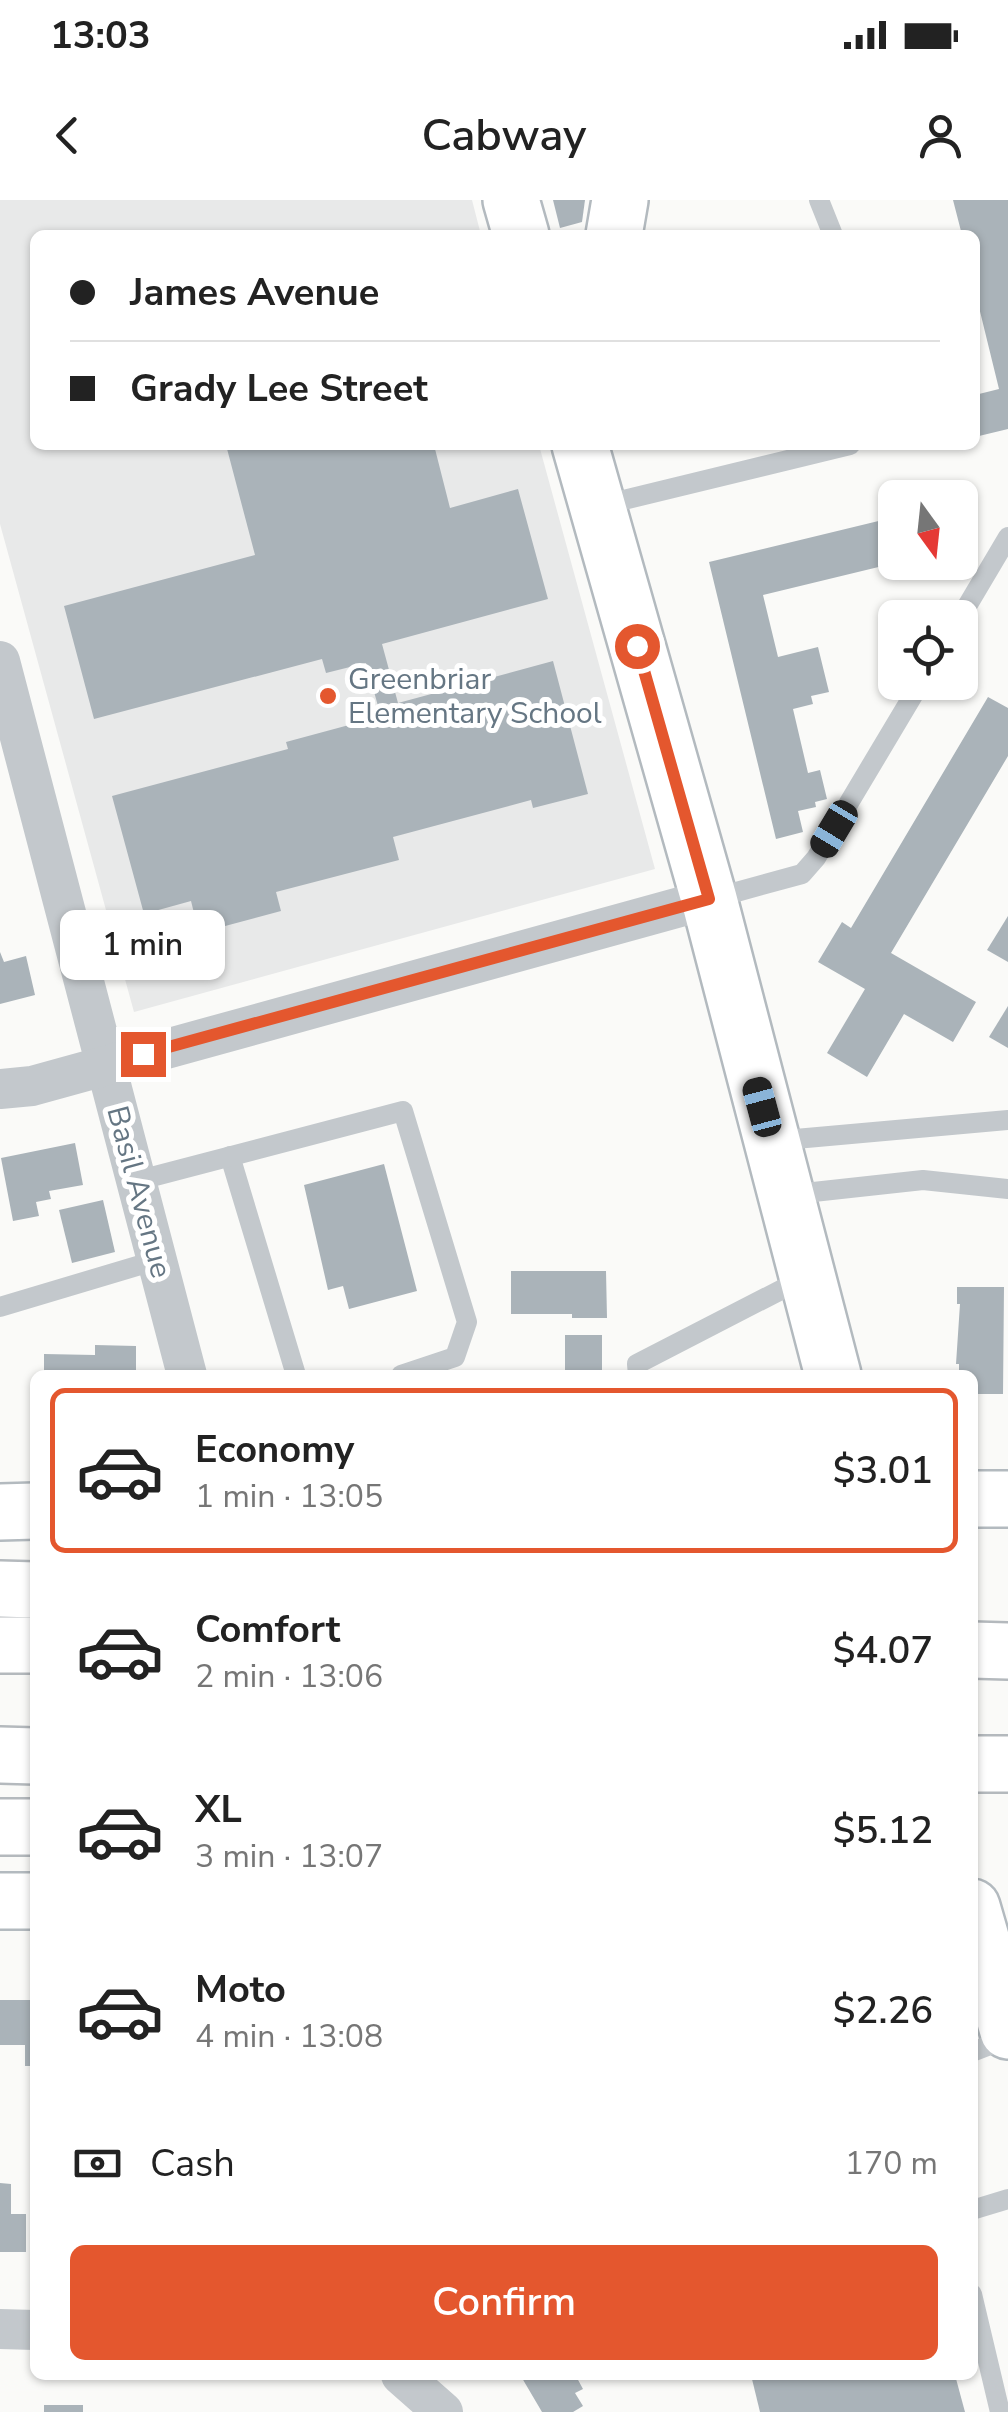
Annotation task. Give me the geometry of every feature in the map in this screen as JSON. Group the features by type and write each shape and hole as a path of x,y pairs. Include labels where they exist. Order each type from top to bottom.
{"main road":[{"path":"511,200 520,230"},
{"path":"615,230 620,200"},
{"path":"583,450 709,899 831,1370"},
{"path":"978,1499 1008,1499"},
{"path":"0,1512 30,1511"},
{"path":"0,1588 30,1590"},
{"path":"0,1645 30,1645"},
{"path":"978,1650 1008,1650"},
{"path":"0,1755 30,1756"},
{"path":"978,1764 1008,1764"},
{"path":"0,1827 30,1826"},
{"path":"0,1902 30,1901"},
{"path":"978,1905 1008,1904"},
{"path":"978,1926 1008,2034"}],"street":[{"name":"Basil Avenue","path":"0,661 187,1370"},
{"path":"0,1089 32,1086 709,899"},
{"path":"0,2329 30,2330"},
{"path":"407,2380 443,2412"}],"lane":[{"path":"820,200 831,230"},
{"path":"598,507 830,450"},
{"path":"971,600 1008,537"},
{"path":"709,899 802,874 816,858 910,700"},
{"path":"136,1181 403,1111 468,1322 455,1357 417,1370"},
{"path":"771,1142 1008,1120"},
{"path":"230,1156 294,1370"},
{"path":"785,1195 923,1180 1008,1188"},
{"path":"0,1307 157,1260"},
{"path":"638,1370 637,1364 806,1277"},
{"path":"978,2049 1008,2034"},
{"path":"978,2208 1008,2199"},
{"path":"978,2319 1000,2412"}],"shaded area":[{"name":"Greenbriar Elementary School","path":"0,200 472,200 480,230 30,230 30,450 540,450 655,869 134,1012 0,524"}],"building":[{"path":"553,200 585,200 582,222 560,228"},
{"path":"953,200 1008,200 1008,429 980,436 980,394 999,389 980,311 980,230 961,230"},
{"path":"227,450 435,450 450,508 518,489 548,599 382,644 398,703 553,661 588,794 533,808 531,800 393,837 399,860 276,892 281,911 199,933 191,901 144,914 112,796 288,749 286,742 349,725 351,713 378,706 366,663 326,673 322,659 94,719 64,606 255,555"},
{"path":"878,521 878,567 763,595 778,657 818,647 829,692 811,696 813,704 793,709 808,773 820,770 827,799 815,802 816,807 798,811 803,832 776,839 709,562"},
{"path":"988,697 1008,708 1008,756 891,953 976,1002 953,1042 904,1014 867,1077 827,1053 865,989 818,962 842,922 851,928"},
{"path":"1008,916 1008,962 987,950"},
{"path":"0,952 4,962 26,956 35,995 0,1004"},
{"path":"1008,1006 1008,1048 989,1037"},
{"path":"75,1143 83,1185 49,1191 51,1199 36,1202 39,1216 13,1221 1,1158"},
{"path":"384,1164 417,1291 349,1309 343,1286 328,1290 304,1185"},
{"path":"103,1200 115,1252 72,1263 59,1210"},
{"path":"511,1271 606,1271 607,1318 511,1314"},
{"path":"957,1287 1004,1287 1003,1394 978,1394 978,1370 959,1370"},
{"path":"565,1335 602,1335 602,1370 565,1370"},
{"path":"95,1345 136,1346 136,1370 44,1370 44,1354 95,1355"},
{"path":"0,2000 30,2000 30,2066 25,2066 25,2045 0,2045"},
{"path":"0,2183 11,2184 11,2214 26,2214 26,2252 0,2252"},
{"path":"523,2380 578,2380 583,2389 575,2393 583,2406 573,2412 542,2412"},
{"path":"752,2380 956,2380 965,2412 760,2412"},
{"path":"44,2405 83,2405 83,2412 44,2412"}],"place":[{"name":"Greenbriar Elementary School","path":"328,696"}],"route":[{"path":"143,1054 709,899 637,646"}]}
